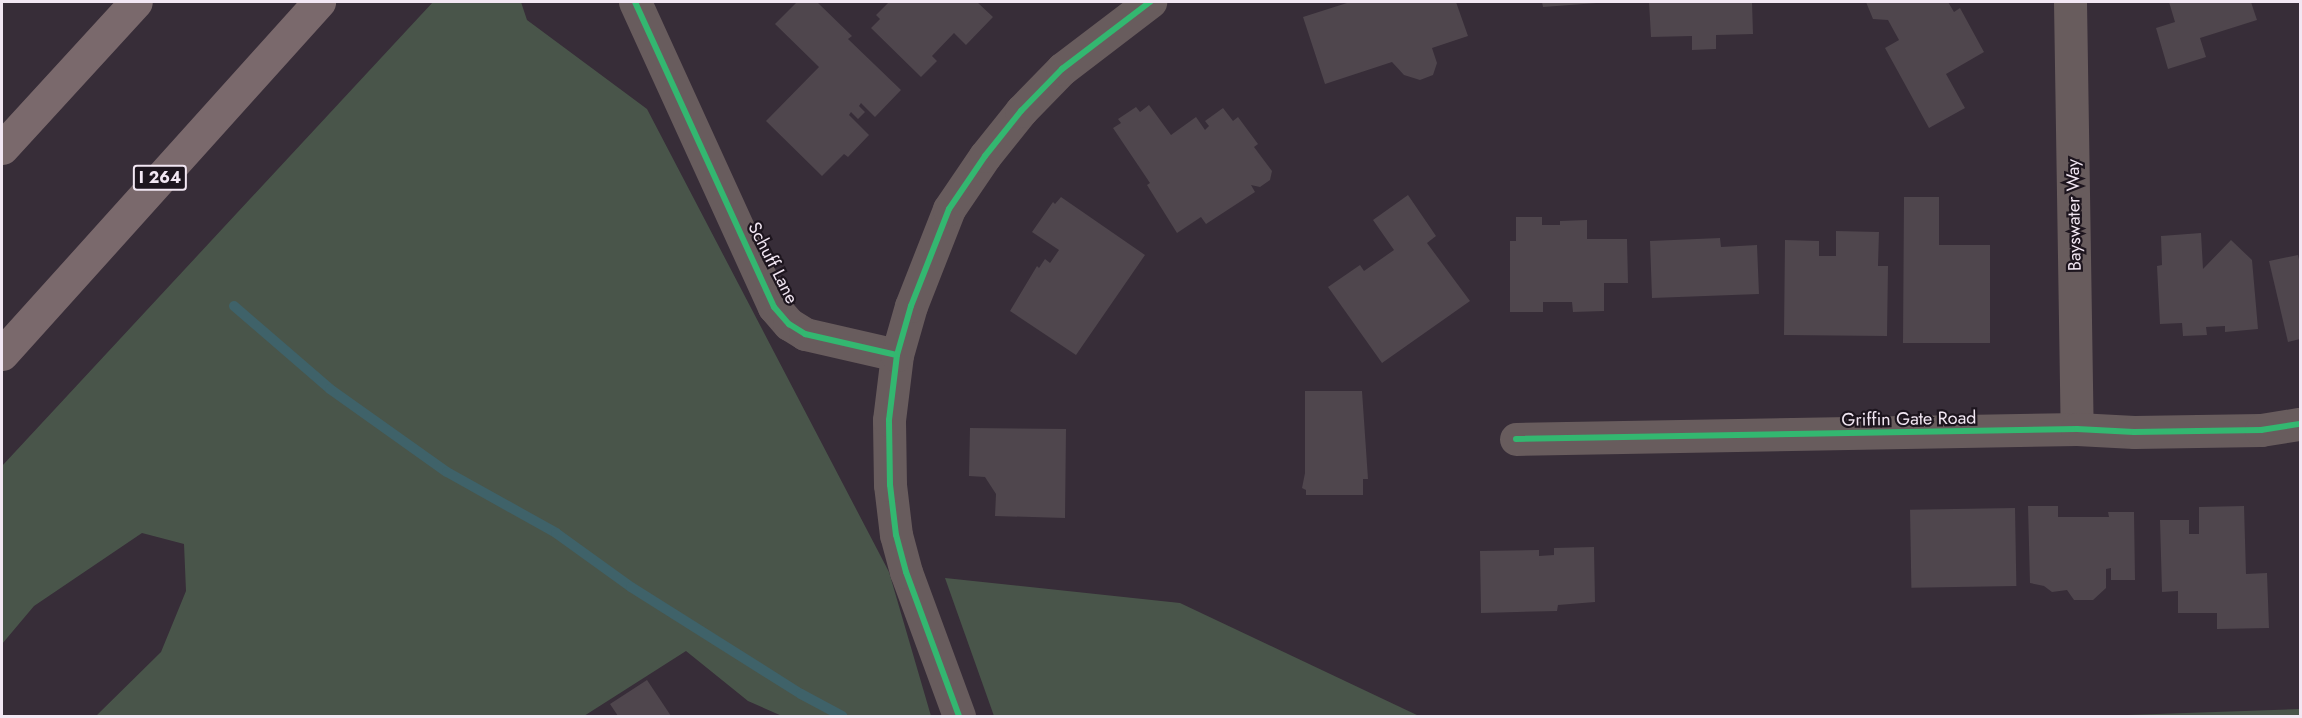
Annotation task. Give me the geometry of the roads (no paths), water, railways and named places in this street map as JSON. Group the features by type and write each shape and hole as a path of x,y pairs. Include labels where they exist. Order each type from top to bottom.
{"highway":[{"path":"2,148 136,2"},
{"name":"I 264","path":"2,354 319,2"}],"street":[{"name":"Schuff Lane","path":"635,2 774,307 789,324 805,334 897,355"},
{"path":"959,717 932,645 896,535 890,485 889,420 897,355 911,306 945,218 985,156 1021,111 1062,69 1150,2"},
{"name":"Bayswater Way","path":"2070,2 2077,429"},
{"name":"Griffin Gate Road","path":"1516,439 2077,429 2134,432 2261,430 2301,424"}],"waterway":[{"path":"234,306 330,389 447,472 556,533 631,587 801,694 842,716"}]}
